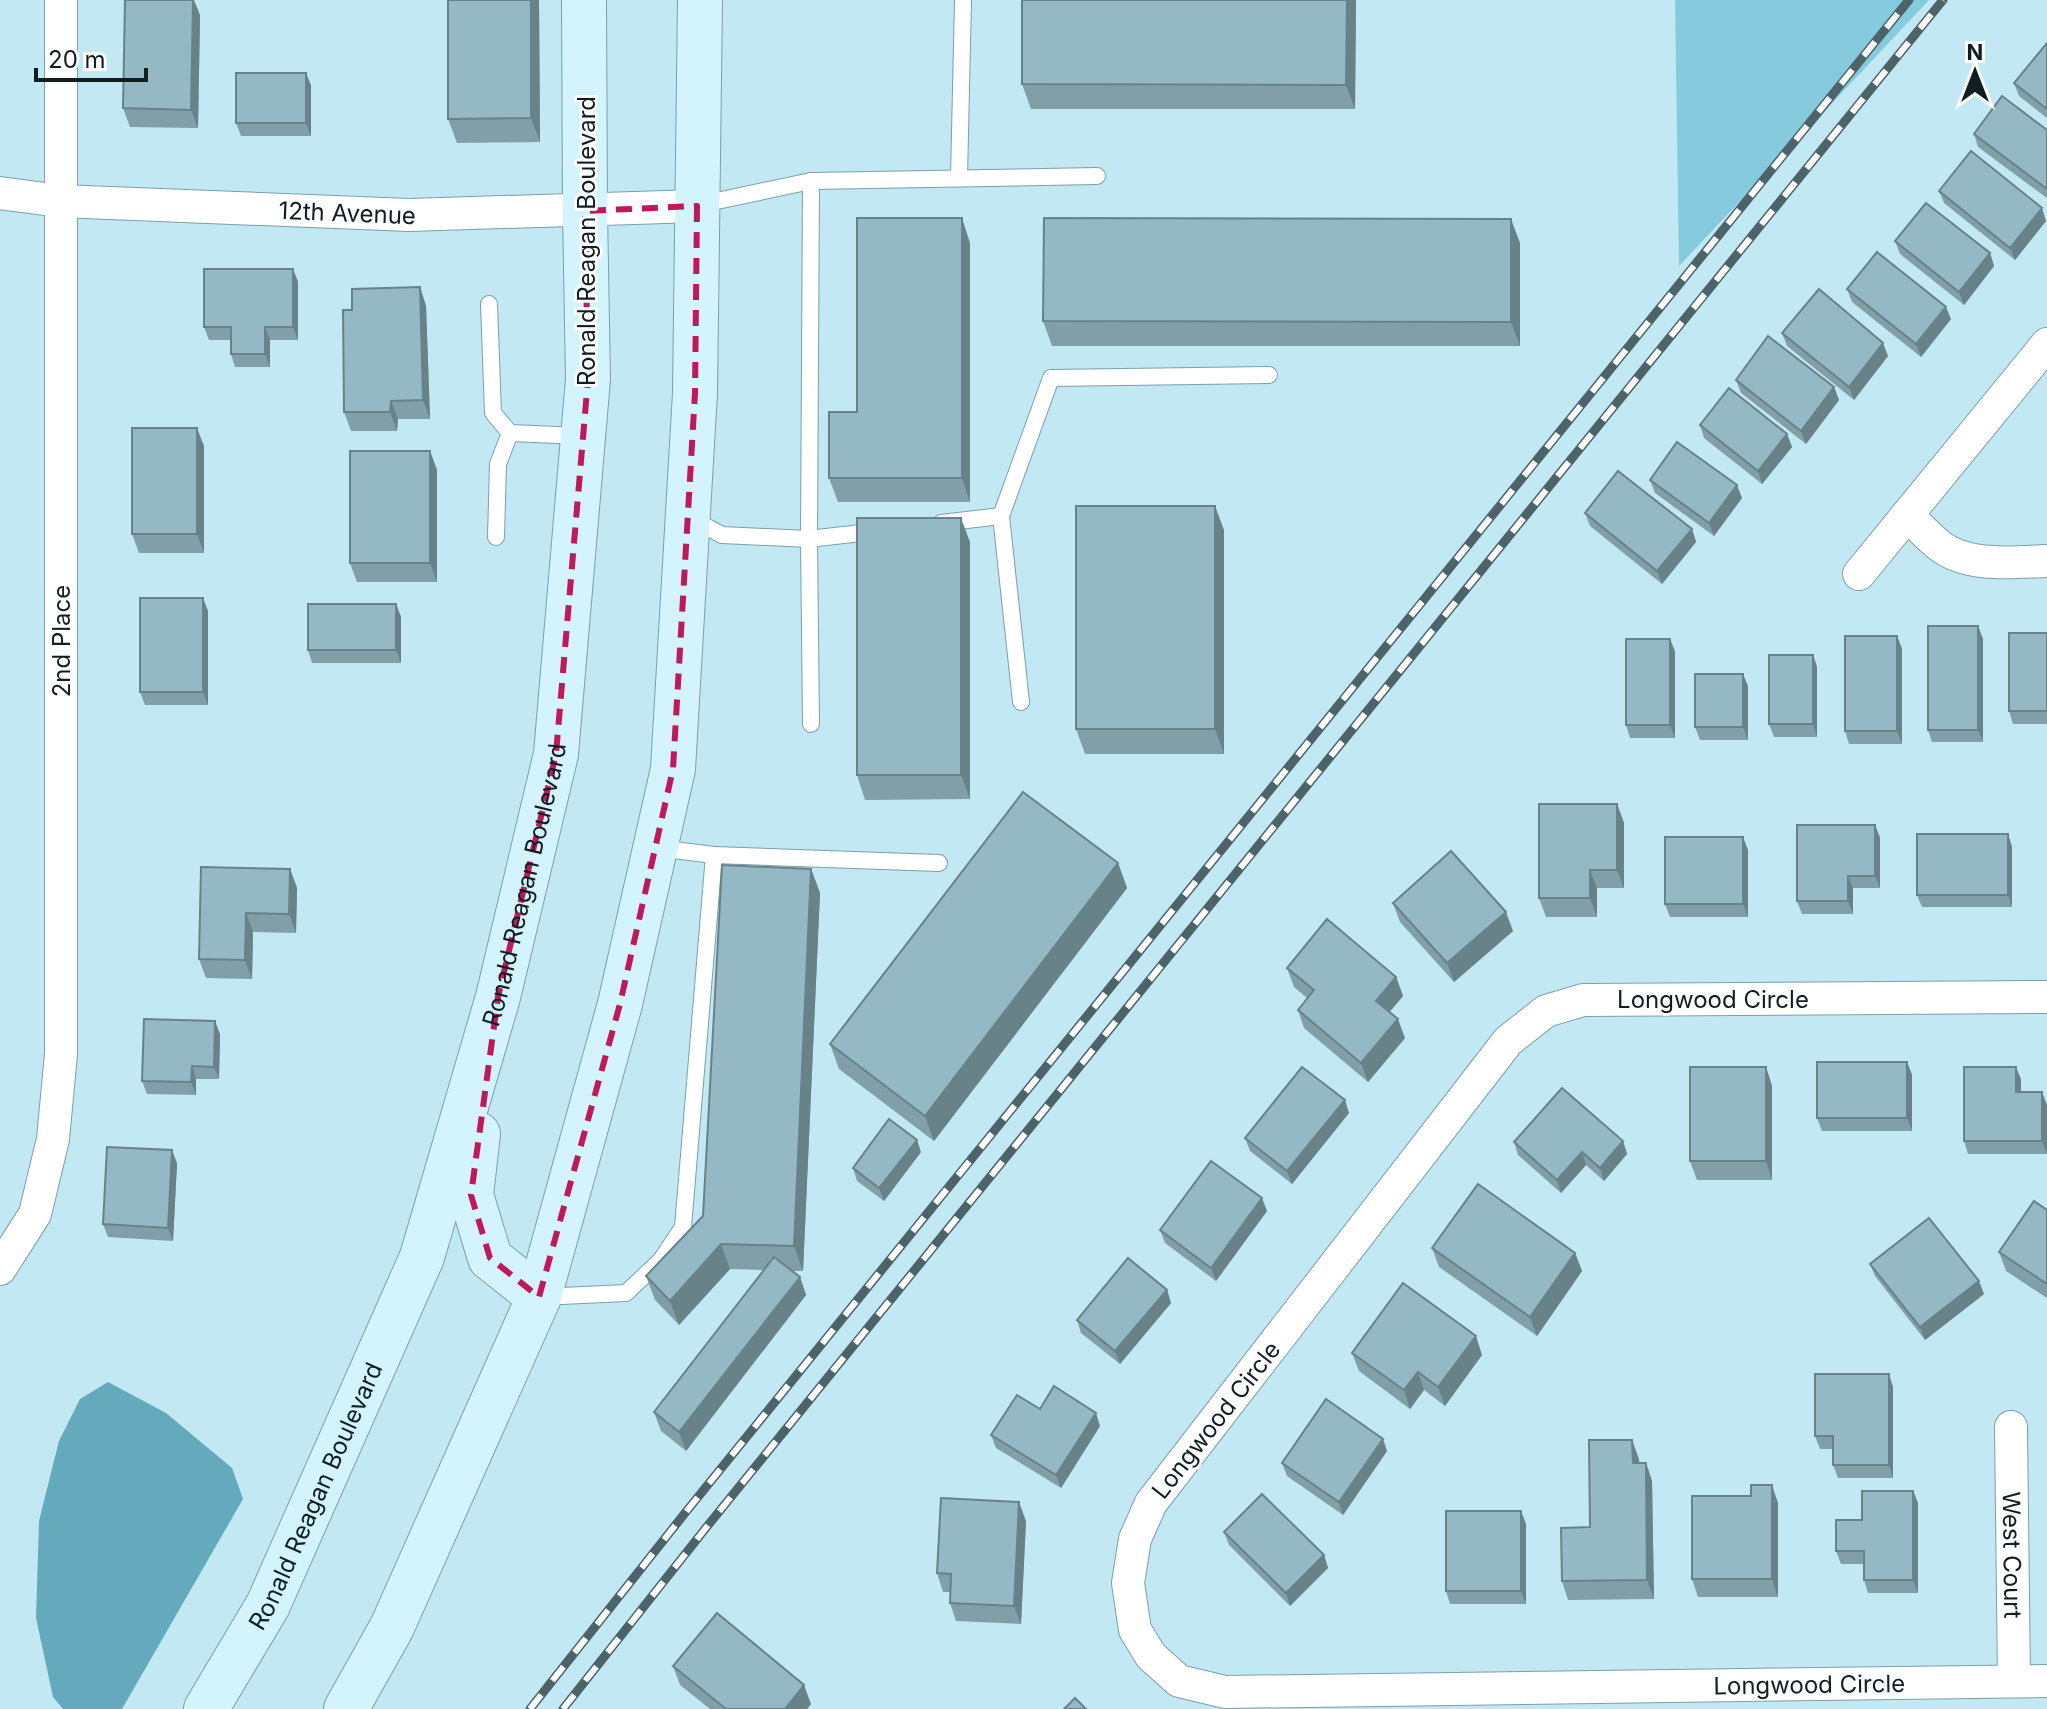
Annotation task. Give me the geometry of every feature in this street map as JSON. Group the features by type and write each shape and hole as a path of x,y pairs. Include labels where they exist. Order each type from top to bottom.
{"main road":[{"name":"Ronald Reagan Boulevard","path":"206,1709 268,1605 422,1257 498,997 556,754 588,379 584,0"},
{"path":"346,1709 392,1627 539,1297 620,1004 673,769 695,393 700,0"},
{"path":"498,997 471,1195 490,1258 539,1297"}],"street":[{"name":"2nd Place","path":"0,1269 35,1214 53,1139 61,1054 61,0"},
{"name":"12th Avenue","path":"0,193 60,201 409,215 697,206"},
{"path":"1859,574 2047,344"},
{"path":"1907,515 1941,548 1960,556 1985,562 2047,561"},
{"name":"Longwood Circle","path":"2047,997 1583,1000 1546,1011 1508,1041 1151,1503 1135,1539 1128,1583 1135,1630 1151,1656 1179,1681 1225,1692 2047,1681"},
{"name":"West Court","path":"2011,1427 2014,1681"}],"lane":[{"path":"959,178 963,0"},
{"path":"697,206 811,181 1097,176"},
{"path":"811,181 811,724"},
{"path":"489,304 493,413 510,433 584,436"},
{"path":"1021,702 1001,516 1051,378 1269,375"},
{"path":"496,537 498,464 510,433"},
{"path":"927,525 1001,516"},
{"path":"688,518 722,535 809,539 897,529"},
{"path":"655,848 714,855 939,863"},
{"path":"539,1297 626,1293 661,1260 683,1227 714,855"}],"highlighted area":[{"path":"697,206 695,393 673,769 620,1004 539,1297 490,1258 471,1195 498,997 556,754 588,379 585,211"}],"shaded area":[{"path":"1675,0 1929,0 1679,266"},
{"path":"108,1382 166,1413 232,1468 243,1499 122,1709 63,1709 53,1697 36,1618 39,1521 59,1441 80,1399"}],"building":[{"path":"125,0 193,0 191,110 123,108"},
{"path":"448,0 531,0 531,118 448,119"},
{"path":"1022,0 1347,0 1346,85 1022,84"},
{"path":"2047,43 2047,109 2014,83"},
{"path":"236,73 306,73 306,123 236,123"},
{"path":"2002,96 2047,130 2047,189 1974,134"},
{"path":"1971,151 2042,208 2010,248 1939,191"},
{"path":"1926,203 1990,253 1959,292 1895,241"},
{"path":"857,218 962,218 962,478 829,478 829,412 857,412"},
{"path":"1044,218 1511,219 1511,322 1043,321"},
{"path":"1877,252 1946,307 1916,344 1847,289"},
{"path":"204,269 293,269 293,327 265,327 265,354 231,354 231,327 204,327"},
{"path":"420,287 423,400 391,401 390,412 344,412 343,310 352,310 352,289"},
{"path":"1819,289 1883,343 1849,387 1782,333"},
{"path":"1768,336 1834,387 1801,431 1736,380"},
{"path":"1729,388 1787,434 1758,471 1700,425"},
{"path":"132,428 197,428 197,534 132,534"},
{"path":"1677,442 1737,485 1709,523 1650,480"},
{"path":"350,451 430,451 430,563 350,563"},
{"path":"1618,471 1692,529 1657,571 1585,513"},
{"path":"1076,506 1215,506 1215,729 1076,729"},
{"path":"857,518 961,518 961,775 857,775"},
{"path":"140,598 203,598 203,692 140,692"},
{"path":"308,604 396,604 396,650 308,650"},
{"path":"1928,626 1978,626 1978,730 1928,730"},
{"path":"2009,633 2047,633 2047,711 2009,711"},
{"path":"1845,636 1897,636 1897,731 1845,731"},
{"path":"1626,639 1670,639 1670,725 1626,725"},
{"path":"1769,655 1813,655 1813,724 1769,724"},
{"path":"1695,674 1743,674 1743,727 1695,727"},
{"path":"1023,792 1118,863 925,1116 830,1044"},
{"path":"1539,804 1617,804 1617,870 1590,870 1590,898 1539,898"},
{"path":"1797,825 1875,825 1875,876 1848,876 1848,901 1797,901"},
{"path":"1917,834 2008,834 2008,895 1917,895"},
{"path":"1665,837 1743,837 1743,904 1665,904"},
{"path":"1451,851 1506,912 1447,963 1393,903"},
{"path":"722,865 811,869 794,1246 721,1244 670,1301 646,1276 703,1216"},
{"path":"201,867 290,869 289,914 246,913 245,960 199,959"},
{"path":"1327,919 1396,977 1376,1001 1398,1019 1361,1063 1298,1010 1314,990 1287,968"},
{"path":"144,1019 215,1021 214,1067 192,1066 191,1082 142,1081"},
{"path":"1817,1062 1907,1062 1907,1118 1817,1118"},
{"path":"1302,1067 1345,1100 1287,1171 1245,1138"},
{"path":"1690,1067 1766,1067 1766,1161 1690,1161"},
{"path":"1964,1067 2016,1067 2016,1092 2042,1092 2042,1141 1964,1141"},
{"path":"1562,1088 1623,1141 1600,1168 1582,1152 1557,1180 1514,1142"},
{"path":"889,1119 917,1140 879,1188 853,1168"},
{"path":"107,1147 172,1150 168,1228 103,1224"},
{"path":"1211,1161 1262,1198 1211,1268 1160,1230"},
{"path":"1478,1184 1575,1253 1530,1317 1432,1248"},
{"path":"2034,1201 2047,1210 2047,1284 1999,1252"},
{"path":"1929,1218 1979,1281 1920,1327 1870,1264"},
{"path":"774,1257 800,1277 679,1432 654,1412"},
{"path":"1128,1258 1167,1290 1115,1351 1077,1320"},
{"path":"1403,1283 1476,1336 1438,1387 1418,1372 1404,1390 1352,1353"},
{"path":"1815,1374 1889,1374 1889,1465 1833,1465 1833,1436 1815,1436"},
{"path":"1054,1386 1096,1413 1056,1475 991,1435 1017,1395 1040,1409"},
{"path":"1326,1399 1383,1439 1339,1502 1282,1463"},
{"path":"1589,1440 1632,1440 1633,1463 1646,1463 1647,1580 1562,1581 1561,1528 1590,1527"},
{"path":"1751,1485 1772,1485 1772,1579 1692,1579 1692,1496 1751,1496"},
{"path":"1862,1491 1913,1491 1913,1580 1864,1580 1864,1551 1836,1551 1836,1520 1862,1520"},
{"path":"1262,1494 1324,1555 1286,1593 1224,1532"},
{"path":"941,1498 1019,1502 1014,1606 950,1603 951,1574 937,1573"},
{"path":"1446,1511 1521,1511 1521,1591 1446,1591"},
{"path":"717,1613 804,1685 785,1709 726,1709 673,1666"},
{"path":"1075,1698 1086,1709 1064,1709"}],"railway":[{"path":"530,1709 685,1513 1909,0"},
{"path":"563,1709 705,1529 1943,0"}]}
